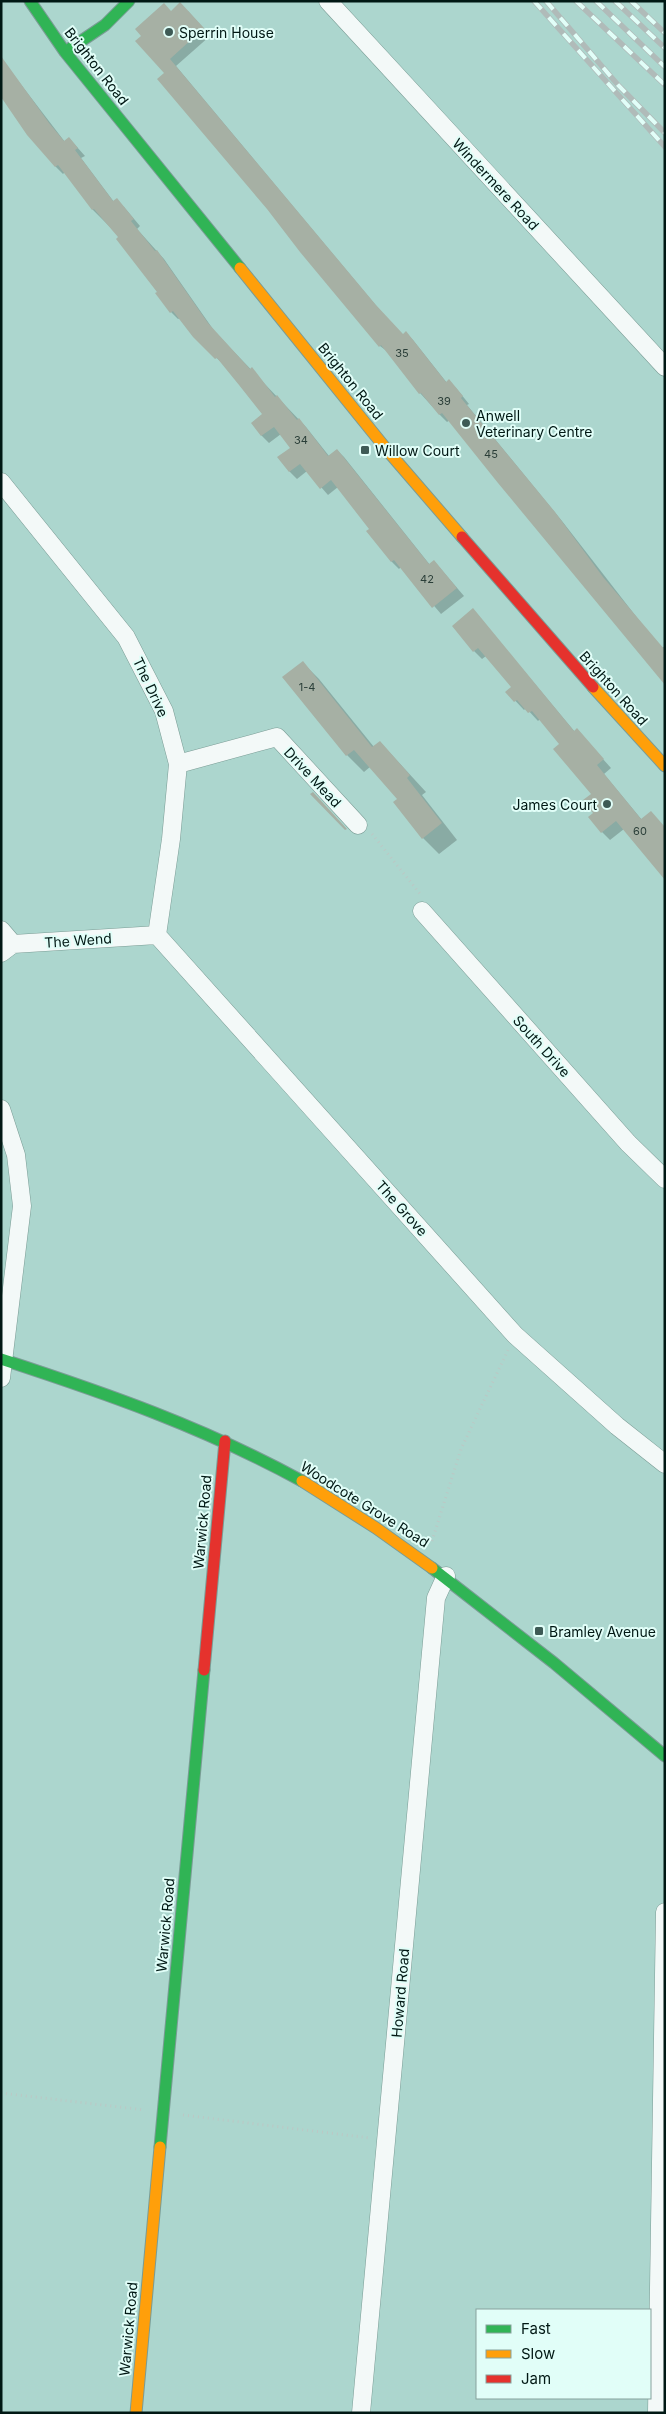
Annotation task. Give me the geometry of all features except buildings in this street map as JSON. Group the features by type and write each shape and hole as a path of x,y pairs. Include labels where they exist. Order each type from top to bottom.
{"main road":[{"name":"Brighton Road","path":"30,1 65,52 387,450 565,656 665,766"},
{"path":"65,52 105,25 129,1"},
{"name":"Woodcote Grove Road","path":"2,1359 97,1389 180,1420 308,1484 373,1524 446,1576 614,1711 665,1756"},
{"name":"Warwick Road","path":"136,2413 225,1441"}],"street":[{"name":"Windermere Road","path":"328,1 665,367"},
{"name":"The Drive","path":"1,482 126,637 164,711 178,764 171,839 157,934"},
{"name":"Drive Mead","path":"178,764 277,737 358,825"},
{"name":"South Drive","path":"422,911 628,1143 665,1180"},
{"path":"1,930 7,949"},
{"name":"The Wend","path":"7,949 157,934"},
{"name":"The Grove","path":"157,934 515,1335 618,1426 665,1464"},
{"path":"1,1109 7,1122 16,1155 22,1206 1,1378"},
{"name":"Howard Road","path":"361,2413 436,1598 446,1576"},
{"path":"657,2413 661,2379 665,1912"}],"path":[{"path":"358,825 368,830 421,894 422,911"},
{"path":"426,1561 461,1449 515,1335"},
{"path":"1,2094 386,2140"}],"railway":[{"path":"534,1 665,147"},
{"path":"546,1 618,85 665,133"},
{"path":"576,1 665,85"},
{"path":"596,1 665,67"},
{"path":"615,1 665,48"},
{"path":"631,1 665,33"}],"traffic: fast":[{"path":"30,1 65,52 240,268"},
{"path":"65,52 105,25 129,1"},
{"path":"1,1359 154,1413 228,1444 302,1481"},
{"path":"432,1568 554,1663 665,1756"},
{"path":"160,2147 204,1670"}],"traffic: slow":[{"path":"240,268 387,450 462,537"},
{"path":"593,687 665,766"},
{"path":"302,1481 376,1528 432,1568"},
{"path":"136,2413 160,2147"}],"traffic: jam":[{"path":"462,537 593,687"},
{"path":"204,1670 225,1441"}],"place":[{"name":"Sperrin House","path":"169,32"},
{"name":"Anwell Veterinary Centre","path":"466,423"},
{"name":"Willow Court","path":"365,450"},
{"name":"James Court","path":"607,804"},
{"name":"Bramley Avenue","path":"539,1631"}]}
